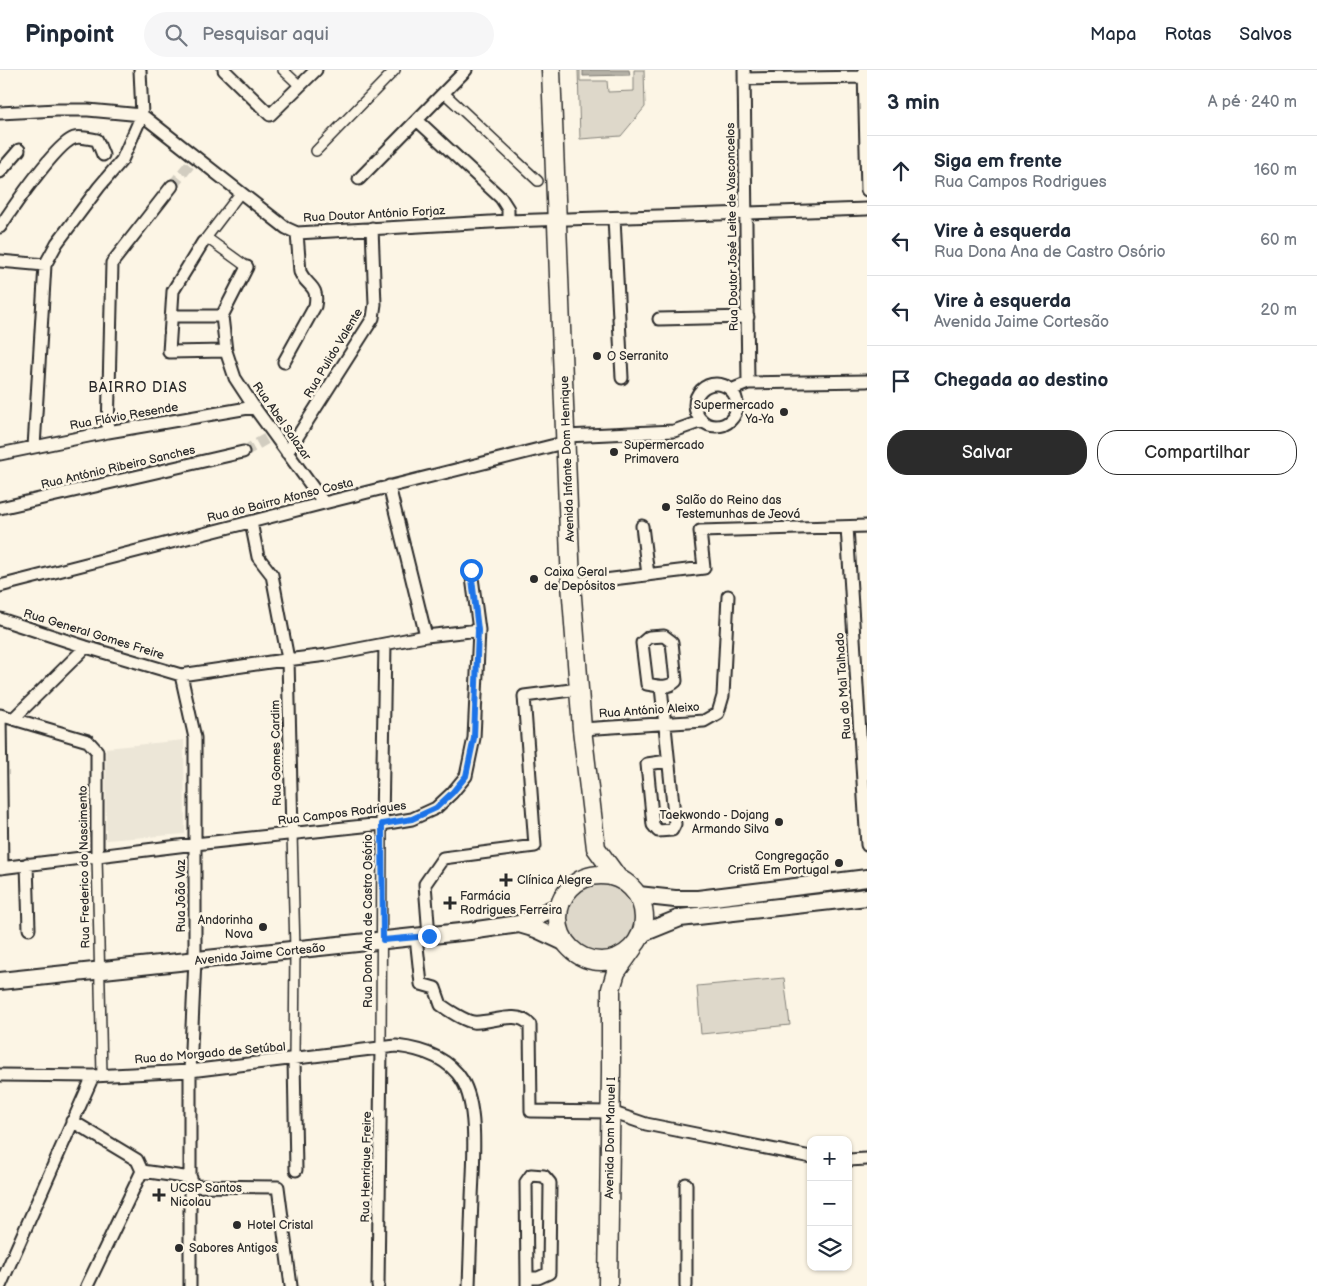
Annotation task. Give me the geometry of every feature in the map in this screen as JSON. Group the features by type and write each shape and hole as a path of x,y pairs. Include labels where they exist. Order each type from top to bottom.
{"main road":[{"name":"Avenida Infante Dom Henrique","path":"551,70 571,584 582,729 596,848 618,878"},
{"path":"582,879 596,848"},
{"path":"569,947 586,959 598,962 611,961 623,956 633,948 642,933 645,920 644,907 630,885 618,878 607,875 594,875 572,885 564,895 559,906 558,924 569,947 591,964 611,989"},
{"path":"638,895 675,899 698,899 867,878"},
{"path":"642,933 680,918 867,897"},
{"name":"Avenida Jaime Cortesão","path":"0,981 100,972 519,924 559,906"},
{"name":"Avenida Jaime Cortesão","path":"519,924 536,929 569,947"},
{"name":"Avenida Dom Manuel I","path":"608,1286 611,989 616,972 633,948"}],"street":[{"path":"34,447 44,265 57,243 122,160 142,115 140,70"},
{"path":"224,70 270,115 316,70"},
{"path":"283,70 300,86"},
{"path":"316,151 395,70"},
{"path":"359,179 466,70"},
{"path":"744,74 865,75 867,190"},
{"name":"Rua Doutor José Leite de Vasconcelos","path":"744,74 748,383"},
{"path":"444,93 538,181"},
{"path":"0,112 88,110 142,115"},
{"name":"Rua Doutor António Forjaz","path":"142,115 193,160 241,192 286,228 297,233 508,221 867,209"},
{"path":"418,120 501,198 508,209 508,221"},
{"path":"0,227 27,188 64,145 75,138 97,140 103,155"},
{"path":"0,172 19,150"},
{"path":"108,432 112,263 172,186"},
{"path":"226,352 169,352 173,291 205,240 241,192"},
{"path":"614,218 622,378"},
{"name":"Rua Pulido Valente","path":"287,453 373,318 375,304 372,228"},
{"path":"284,362 315,306 316,300 314,287 302,277 300,272 297,233"},
{"path":"171,316 222,316 247,267 205,240"},
{"path":"0,261 44,265"},
{"name":"Rua Abel Salazar","path":"222,316 226,352 235,378 270,437 287,453 324,503"},
{"path":"659,319 748,317"},
{"path":"731,390 748,383 867,381"},
{"path":"718,383 725,385 731,390 736,396 738,405 733,419 727,424 718,427 710,426 702,421 697,415 694,403 696,396 702,389 708,385 718,383"},
{"name":"Rua Flávio Resende","path":"0,454 108,432 254,408"},
{"name":"Rua do Bairro Afonso Costa","path":"0,586 566,439 674,431 702,421"},
{"name":"Rua António Ribeiro Sanches","path":"0,508 243,452"},
{"path":"389,486 426,636"},
{"name":"Rua Gomes Cardim","path":"251,522 258,557 272,575 288,659 295,950 296,1170"},
{"path":"642,526 648,575"},
{"path":"571,584 704,568 700,531 867,526"},
{"name":"Rua do Mal Talhado","path":"847,527 867,845"},
{"name":"Rua Campos Rodrigues","path":"1,868 195,844 382,824 412,819 436,808 466,776 474,738 478,630 471,570"},
{"name":"Rua António Aleixo","path":"582,729 704,721 718,713 723,696 728,596"},
{"name":"Rua General Gomes Freire","path":"0,619 181,675"},
{"path":"181,675 327,655 426,636 478,630"},
{"path":"664,636 672,642 676,681 672,686 661,687 647,684 642,643 649,637 664,636"},
{"name":"Rua Dona Ana de Castro Osório","path":"381,1048 385,644"},
{"path":"1,868 0,715 13,719 86,647"},
{"name":"Rua João Vaz","path":"181,675 194,738 195,844 194,960 190,1070 190,1286"},
{"path":"661,687 675,824 672,830 658,831 652,825 647,764 668,761"},
{"path":"579,688 524,696 535,846 443,858 425,884 421,984 434,988 441,1005 471,1022 516,1018 526,1020 530,1025 530,1111 611,1112 646,1124 807,1156"},
{"name":"Rua Frederico do Nascimento","path":"13,719 88,741 97,752 100,972 97,1076"},
{"path":"27,864 29,929"},
{"name":"Rua do Morgado de Setúbal","path":"0,1077 97,1076 190,1070 396,1046 421,1050 438,1057 462,1079 472,1107 473,1172 469,1286"},
{"name":"Rua Henrique Freire","path":"378,1286 381,1048"},
{"path":"0,1286 72,1121 97,1076"},
{"path":"72,1121 137,1160 142,1171"},
{"path":"852,1160 867,1159"},
{"path":"142,1171 191,1182 278,1187 291,1286"},
{"path":"87,1286 142,1171"},
{"path":"531,1175 544,1176 550,1183 549,1273 527,1282 526,1182 531,1175"},
{"path":"686,1184 686,1286"}],"shaded area":[{"path":"578,70 580,70 580,81 607,81 608,92 634,91 634,70 644,70 645,107 621,136 580,139"},
{"path":"583,70 629,70 630,75 583,76"},
{"path":"184,740 185,834 106,840 106,748"},
{"path":"601,881 621,887 631,897 637,917 631,937 621,947 601,953 581,947 571,937 565,917 571,897 581,887"},
{"path":"784,978 790,1025 701,1034 697,986"}],"tunnel":[{"path":"172,186 190,164"},
{"path":"243,452 266,439"}],"place":[{"name":"O Serranito","path":"597,356"},
{"name":"Supermercado Ya-Ya","path":"784,412"},
{"name":"Supermercado Primavera","path":"614,452"},
{"name":"Salão do Reino das Testemunhas de Jeová","path":"666,507"},
{"name":"Caixa Geral de Depósitos","path":"534,579"},
{"name":"Taekwondo - Dojang Armando Silva","path":"779,822"},
{"name":"Congregação Cristã Em Portugal","path":"839,863"},
{"name":"Clínica Alegre","path":"506,880"},
{"name":"Farmácia Rodrigues Ferreira","path":"450,903"},
{"name":"Andorinha Nova","path":"263,927"},
{"name":"UCSP Santos Nicolau","path":"159,1195"},
{"name":"Hotel Cristal","path":"237,1225"},
{"name":"Sabores Antigos","path":"179,1248"}],"district":[{"name":"BAIRRO DIAS","path":"138,387"}],"route":[{"path":"429,936 383,940 382,824 412,819 436,808 466,776 474,738 478,630 471,570"}]}
